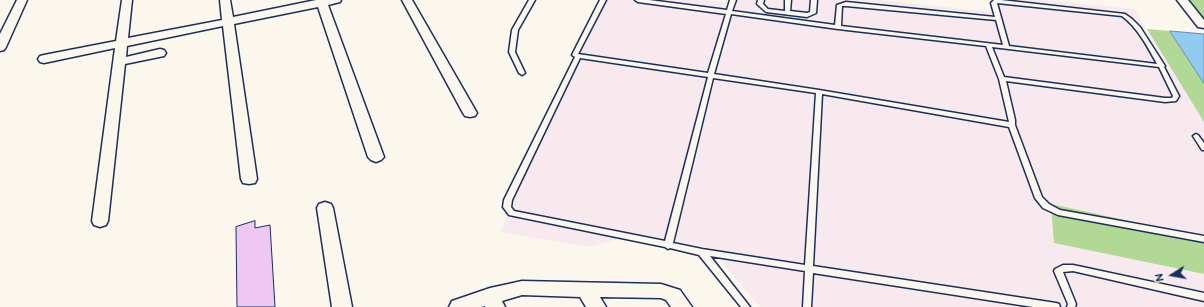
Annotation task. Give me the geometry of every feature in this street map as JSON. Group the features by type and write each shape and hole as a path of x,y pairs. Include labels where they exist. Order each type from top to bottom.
{"street":[{"path":"0,47 22,0"},
{"path":"100,221 127,0"},
{"path":"225,0 249,179"},
{"path":"44,59 228,22 322,1 336,0"},
{"path":"407,0 470,113"},
{"path":"1182,0 1202,25"},
{"path":"322,1 376,157"},
{"path":"120,62 160,53"},
{"path":"325,208 342,307"},
{"path":"459,307 492,302 522,288 662,291 673,295 682,307"},
{"path":"585,289 596,307"}],"lane":[{"path":"522,73 512,52 515,30 532,0"},
{"path":"603,0 574,54 578,56 819,92 1012,125"},
{"path":"638,0 838,27 1162,66"},
{"path":"668,246 711,75 731,12 733,0"},
{"path":"761,0 760,4 766,10 811,15 814,13 814,0"},
{"path":"788,0 788,13"},
{"path":"1002,79 1165,100 1174,100 1176,96 1162,66 1132,20 1123,15 999,1 994,3 1007,48"},
{"path":"838,27 840,5 846,4 999,19"},
{"path":"988,45 1002,79 1012,125 1039,198 1046,206 1058,212 1204,239"},
{"path":"578,56 508,200 507,207 512,213 702,252 1056,307"},
{"path":"807,307 819,92"},
{"path":"1196,136 1204,148"},
{"path":"702,252 746,307"},
{"path":"1071,307 1072,304 1058,271 1063,268 1073,268 1204,296"}],"shaded area":[{"path":"599,0 704,0 726,3 727,0 878,0 991,12 989,0 1045,0 1134,9 1204,122 1204,237 1051,204 1055,243 1204,274 1204,307 760,307 710,248 636,234 590,247 500,232"}],"green space":[{"path":"1189,0 1204,0 1204,21"},
{"path":"1147,29 1170,31 1204,83 1204,122"},
{"path":"1051,204 1204,237 1204,274 1054,243"}],"water":[{"path":"1170,31 1204,34 1204,83"}],"building":[{"path":"255,221 255,228 270,225 275,307 237,307 236,227"}]}
